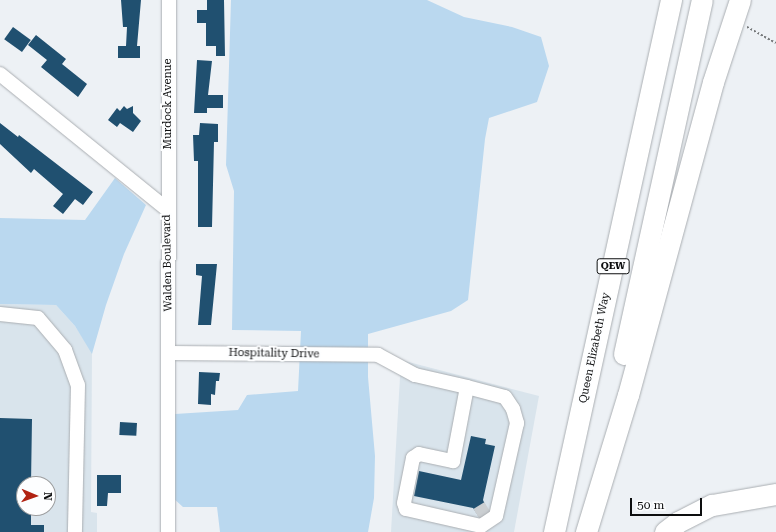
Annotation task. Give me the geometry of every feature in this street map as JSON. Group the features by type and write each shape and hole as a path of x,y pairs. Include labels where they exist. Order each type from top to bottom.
{"highway":[{"name":"Queen Elizabeth Way","path":"554,532 671,0"},
{"name":"QEW","path":"586,532 702,0"},
{"path":"586,532 628,395 713,82 740,0"},
{"path":"666,532 678,522 712,505 776,494"}],"street":[{"name":"Murdock Avenue","path":"167,209 168,0"},
{"name":"Walden Boulevard","path":"0,74 167,209 169,352 168,532"},
{"path":"0,314 38,318 65,350 78,385 75,532"},
{"name":"Hospitality Drive","path":"169,352 378,355 415,374 467,387"},
{"path":"467,387 505,397 513,409 517,423 482,512 406,509 404,504 413,458 419,454 453,461 467,387"}],"path":[{"path":"742,24 776,43"}],"shaded area":[{"path":"231,0 427,0 464,17 512,27 541,37 549,66 537,102 489,118 485,139 468,300 451,311 368,334 368,377 375,456 374,498 368,532 220,532 217,507 183,507 173,498 175,414 238,410 247,395 298,391 301,331 232,330 234,191 226,165"},
{"path":"115,178 146,205 124,254 106,305 92,354 75,326 56,305 0,304 0,218 85,220"},
{"path":"0,304 56,305 75,326 92,352 91,512 97,513 97,532 0,532"},
{"path":"401,360 539,396 514,532 391,532"}],"building":[{"path":"121,0 141,0 137,46 140,46 140,58 118,58 118,46 126,46 127,27 123,27"},
{"path":"207,0 224,0 225,56 216,56 216,46 206,46 206,23 197,23 197,10 207,10"},
{"path":"13,27 31,40 22,52 4,39"},
{"path":"36,35 66,59 62,64 87,84 78,97 41,67 47,60 28,45"},
{"path":"197,60 212,61 208,95 223,95 223,108 207,108 207,113 194,113"},
{"path":"124,106 127,109 133,106 133,113 141,121 133,132 120,123 117,127 108,120 117,108 120,111"},
{"path":"0,123 18,137 19,135 93,192 83,205 75,199 63,214 53,206 63,194 34,169 31,173 0,144"},
{"path":"200,123 218,124 218,142 214,142 212,227 198,227 198,161 194,161 193,135 199,135"},
{"path":"196,264 217,264 211,325 198,325 202,276 196,275"},
{"path":"199,372 220,373 219,381 216,381 215,395 211,394 211,405 198,404"},
{"path":"0,418 32,419 31,476 16,476 16,516 31,516 31,525 44,525 44,532 0,532"},
{"path":"120,422 137,423 136,436 119,435"},
{"path":"471,436 486,439 485,444 495,446 483,500 488,511 479,517 473,508 414,496 419,471 461,480"},
{"path":"97,475 121,475 121,493 108,493 107,506 97,506"}],"tunnel":[{"path":"477,515 488,508"}]}
